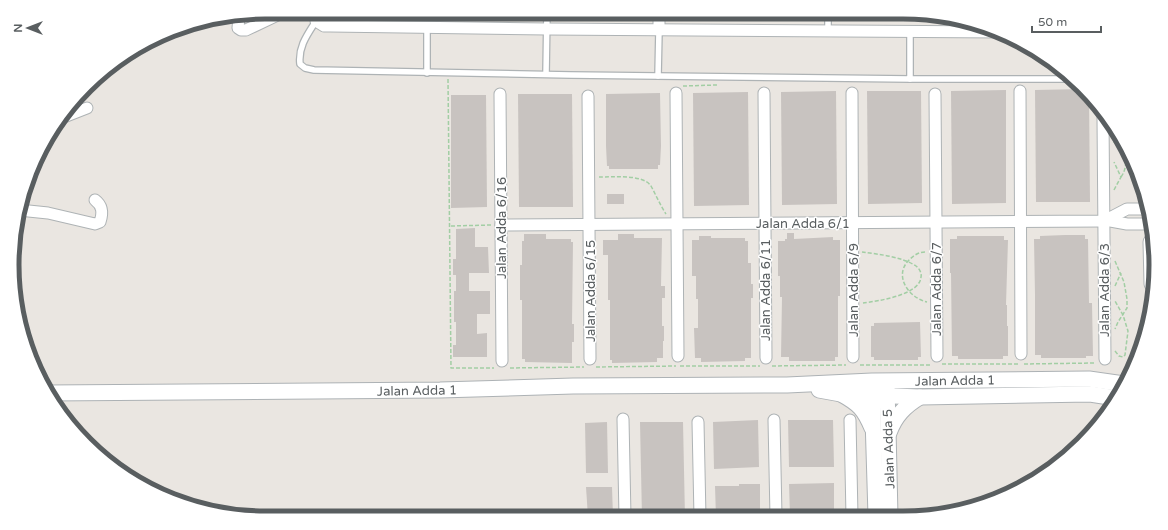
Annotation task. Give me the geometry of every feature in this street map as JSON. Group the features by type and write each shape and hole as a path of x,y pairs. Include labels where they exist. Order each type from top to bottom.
{"street":[{"path":"238,21 238,28 241,30 246,30 269,19"},
{"path":"320,19 316,22 324,26 910,32 977,30"},
{"path":"659,30 660,19"},
{"path":"1020,91 1021,354"},
{"path":"676,93 675,224 678,356"},
{"name":"Jalan Adda 6/11","path":"764,93 766,358"},
{"name":"Jalan Adda 6/9","path":"851,363 853,304 852,93"},
{"name":"Jalan Adda 6/16","path":"500,94 502,365"},
{"name":"Jalan Adda 6/7","path":"935,94 936,304 938,362"},
{"name":"Jalan Adda 6/15","path":"588,96 590,359"},
{"path":"70,114 87,108"},
{"name":"Jalan Adda 6/3","path":"1103,122 1104,359"},
{"path":"25,211 95,224 100,222 102,211 99,203 95,200"},
{"path":"1104,220 1126,209 1142,209"},
{"name":"Jalan Adda 6/1","path":"501,225 1104,220 1126,224 1145,224"},
{"name":"Jalan Adda 1","path":"55,393 440,390 581,386 787,385 880,388 1089,379 1119,383"},
{"name":"Jalan Adda 1","path":"787,385 841,394 880,388 920,397 1090,394 1111,397"},
{"name":"Jalan Adda 5","path":"876,511 874,431 880,388"},
{"name":"Jalan Adda 5","path":"880,388 888,435 890,511"},
{"path":"841,394 856,402 866,415 874,431"},
{"path":"888,435 899,413 907,405 920,397"},
{"path":"623,419 625,511"},
{"path":"774,420 776,511"},
{"path":"850,420 852,511"},
{"path":"698,422 700,511"}],"lane":[{"path":"546,74 547,19"},
{"path":"828,19 828,31"},
{"path":"316,22 305,37 299,57 300,64 306,68 314,70 658,76 1064,79"},
{"path":"427,27 427,73"},
{"path":"658,76 659,30"},
{"path":"910,32 910,79"}],"path":[{"path":"448,79 451,226 451,368 502,365 938,362 1103,363 1104,359"},
{"path":"676,93 676,86 717,85 716,82"},
{"path":"1112,148 1115,140"},
{"path":"1113,159 1121,177"},
{"path":"1104,190 1114,190 1124,174 1126,160"},
{"path":"589,177 638,178 645,180 650,185 660,205 675,224"},
{"path":"451,226 501,225"},
{"path":"853,252 891,256 917,266 922,273 921,279 917,286 909,291 888,299 853,304"},
{"path":"936,252 922,252 913,256 906,262 902,269 904,285 914,297 936,304"},
{"path":"1114,332 1118,322 1127,308 1127,299 1121,273 1115,288"},
{"path":"1114,296 1116,304 1123,315 1128,331 1125,355 1123,357 1119,356 1115,351"}],"building":[{"path":"1075,89 1089,104 1090,202 1036,202 1035,90"},
{"path":"1006,90 1006,203 952,204 951,91"},
{"path":"836,91 837,204 782,205 781,92"},
{"path":"867,91 921,91 922,203 868,204"},
{"path":"748,92 749,205 694,206 693,93"},
{"path":"660,93 661,146 660,165 658,165 658,169 609,169 609,166 607,166 606,146 606,94"},
{"path":"518,94 572,94 573,207 519,207"},
{"path":"451,95 486,95 487,207 451,208"},
{"path":"607,194 624,194 624,204 607,204"},
{"path":"475,228 475,247 488,247 489,273 469,273 469,291 490,291 490,314 477,314 477,334 487,333 487,357 453,357 453,345 456,345 454,291 456,291 456,275 453,275 453,259 456,259 456,229"},
{"path":"787,233 794,233 794,239 833,237 833,240 840,240 838,357 835,357 835,361 789,361 789,357 781,357 782,297 780,297 780,276 778,276 778,241 785,241 785,239 787,239"},
{"path":"524,234 546,234 546,239 571,239 571,242 573,242 572,324 574,324 574,342 572,342 572,363 525,362 525,359 522,359 522,300 520,300 520,265 522,265 522,241 524,241"},
{"path":"618,234 634,234 634,238 662,238 661,286 665,286 665,298 662,298 662,326 664,326 664,341 663,358 657,358 657,362 612,363 612,360 610,360 608,255 603,255 603,240 618,240"},
{"path":"1085,235 1085,239 1088,239 1089,303 1092,303 1093,356 1086,356 1086,358 1041,358 1041,355 1035,355 1034,239 1040,239 1040,236"},
{"path":"699,236 711,236 711,238 745,238 745,241 748,241 748,263 751,263 753,298 751,298 751,358 745,358 745,361 701,362 701,358 695,358 694,328 698,328 698,299 696,299 696,276 692,276 692,240 699,240"},
{"path":"957,236 1004,236 1004,240 1008,240 1006,305 1008,356 1003,356 1003,359 958,359 958,356 952,356 950,239 957,239"},
{"path":"920,322 921,357 918,357 918,360 874,360 874,357 871,357 871,326 874,326 874,323"},
{"path":"758,420 759,467 714,469 713,422"},
{"path":"788,420 833,420 834,467 789,467"},
{"path":"607,422 608,473 586,473 585,423"},
{"path":"640,422 683,422 685,511 642,511"},
{"path":"834,483 834,511 790,511 789,484"},
{"path":"739,484 760,484 760,511 716,511 715,486 739,486"},
{"path":"586,487 612,487 613,511 588,511"}]}
